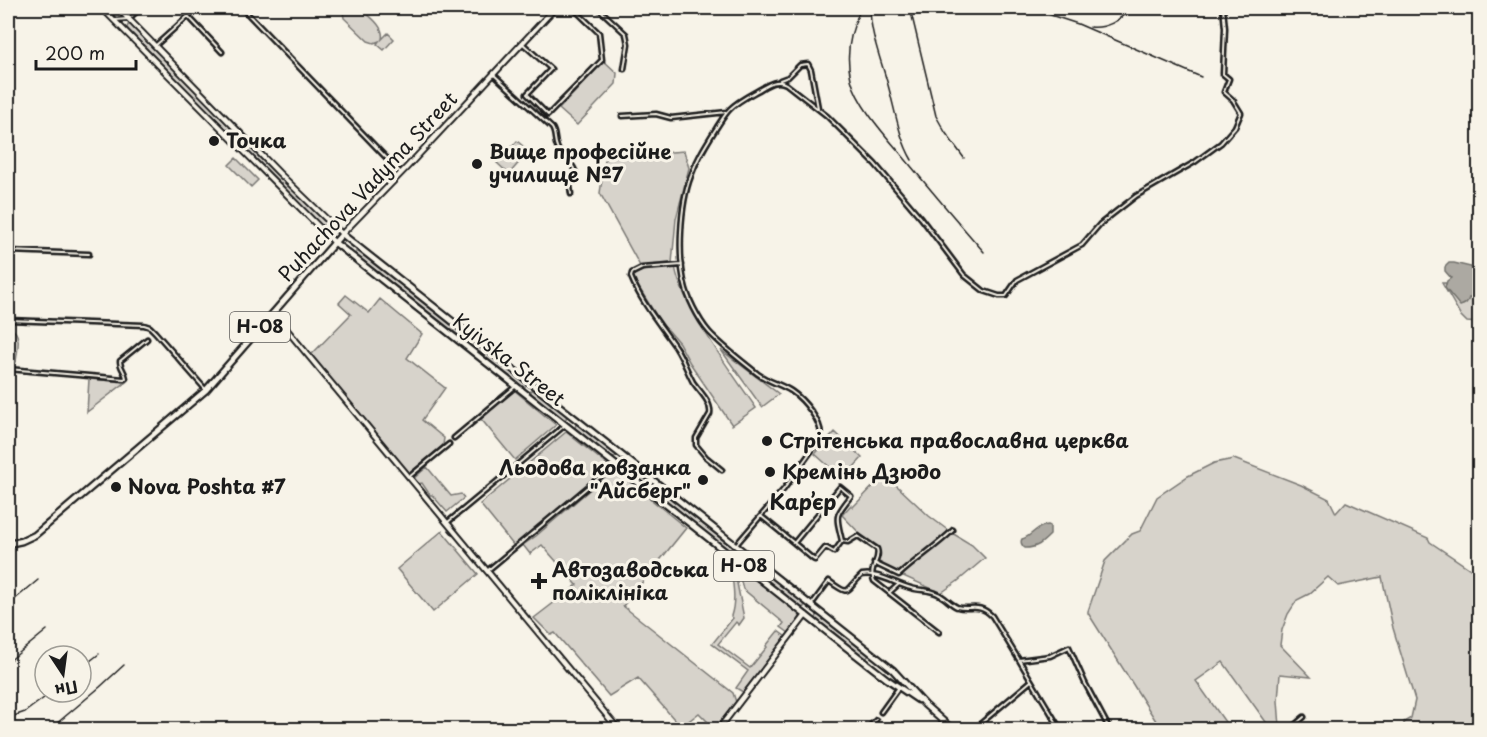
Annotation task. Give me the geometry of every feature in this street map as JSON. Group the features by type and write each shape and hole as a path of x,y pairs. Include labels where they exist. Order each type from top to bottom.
{"main road":[{"name":"Puhachova Vadyma Street","path":"8,544 35,535 206,390 342,234"},
{"name":"Kyivska Street","path":"342,234 893,670 926,705 953,729"},
{"name":"Kyivska Street","path":"334,242 887,679 926,705"},
{"path":"459,340 466,332"},
{"path":"524,392 531,383"},
{"path":"566,424 573,416"},
{"path":"615,464 622,456"},
{"path":"729,554 735,546"},
{"path":"806,615 812,606"}],"street":[{"name":"Kyivska Street","path":"102,8 334,242"},
{"name":"Kyivska Street","path":"118,8 342,234"},
{"path":"121,27 141,8"},
{"path":"155,46 197,8"},
{"path":"242,8 401,173"},
{"name":"Puhachova Vadyma Street","path":"342,234 555,8"},
{"path":"522,43 551,69 527,94 548,116 602,60 599,33 573,8"},
{"path":"598,8 626,34 628,44 624,69"},
{"path":"779,81 818,108 875,164 921,218 964,275 984,291 1006,296 1017,280 1082,245 1100,224 1136,196 1195,162 1221,143 1235,127 1241,113 1233,100 1224,92 1229,79 1223,74 1225,28 1223,8"},
{"path":"114,20 122,12"},
{"path":"188,16 222,52"},
{"path":"114,20 128,19"},
{"path":"735,546 784,489 820,439 821,429 811,412 798,397 757,373 709,332 686,290 682,265 682,222 689,182 705,147 728,112 741,100 788,77 800,65 807,64 811,70 818,108"},
{"path":"493,74 552,128 558,149 575,171 570,186 571,194"},
{"path":"622,116 656,114 671,118 728,112"},
{"path":"8,250 88,254"},
{"path":"682,265 642,268 632,273 631,277 710,405 710,414 696,438 696,445 722,470"},
{"path":"273,313 619,729"},
{"path":"8,320 150,327 206,390"},
{"path":"8,369 124,380 126,375 120,361 147,339"},
{"path":"454,438 516,386"},
{"path":"447,523 566,424"},
{"path":"409,477 449,444"},
{"path":"487,571 615,464"},
{"path":"760,516 814,560 825,548 834,552 842,541 837,516 851,496 840,487 794,543"},
{"path":"874,563 899,575 953,530"},
{"path":"842,541 848,542 856,536 860,537 878,551 872,569 874,581 939,632"},
{"path":"812,606 829,581 845,591 850,590 862,575 872,575 913,589 932,591 957,606 986,610 992,616 1061,729"},
{"path":"889,593 899,584"},
{"path":"718,729 806,615"},
{"path":"1019,660 1050,656 1069,647 1110,729"},
{"path":"973,729 1031,681"},
{"path":"881,712 899,687"},
{"path":"1289,729 1304,717"},
{"path":"866,729 876,720"}],"shaded area":[{"path":"344,8 360,8 379,26 382,39 388,33 394,39 384,50 377,44 379,41 374,43 368,41 344,18"},
{"path":"131,25 328,225 328,229 324,229 127,28"},
{"path":"604,61 617,73 616,84 577,125 559,109"},
{"path":"517,141 529,151 509,174 497,163"},
{"path":"684,151 689,168 676,219 672,263 640,266 600,193 605,160 608,157"},
{"path":"236,158 258,180 251,187 229,165"},
{"path":"360,250 461,330 461,334 457,334 356,255 356,251"},
{"path":"1449,263 1479,269 1479,295 1474,299 1469,298 1460,306 1445,288 1447,281 1451,278 1445,271"},
{"path":"675,266 683,291 702,326 756,408 732,425 679,343 662,325 632,275 647,269"},
{"path":"1442,283 1446,283 1446,288 1469,298 1479,295 1479,323 1467,322 1461,316"},
{"path":"346,295 369,313 380,299 422,334 407,358 445,388 422,420 444,438 443,445 409,474 311,355 351,314 339,303"},
{"path":"10,328 17,334 18,343 16,362 8,364 8,329"},
{"path":"466,337 469,337 526,383 525,387 522,388 465,341"},
{"path":"721,350 779,394 762,407"},
{"path":"89,379 126,382 87,412"},
{"path":"514,390 556,425 515,460 481,419"},
{"path":"531,390 567,415 566,419 563,420 531,394"},
{"path":"576,424 616,454 616,457 612,458 575,428"},
{"path":"566,432 609,466 514,546 480,504"},
{"path":"835,432 862,458 843,479 815,454"},
{"path":"1234,459 1301,485 1329,499 1336,513 1346,502 1428,538 1430,542 1479,575 1479,729 1459,729 1458,726 1440,729 1404,729 1404,722 1411,718 1415,700 1393,628 1382,577 1338,586 1328,577 1309,594 1297,600 1282,630 1280,645 1311,677 1280,674 1278,701 1280,727 1271,729 1223,662 1196,681 1230,729 1161,729 1088,611 1105,561 1132,534 1140,531 1157,497 1188,476 1214,463"},
{"path":"628,465 631,465 732,546 731,549 728,550 627,469"},
{"path":"427,467 451,496 461,494 464,498 447,512 422,483 417,484 413,479"},
{"path":"615,470 686,528 623,606 733,693 736,702 715,729 699,713 681,727 638,678 609,696 555,633 551,635 534,618 577,585 542,545 530,554 523,545"},
{"path":"883,476 949,531 936,545 898,574 876,564 880,552 842,515"},
{"path":"1048,525 1050,535 1039,545 1025,548 1023,546 1022,539 1040,527"},
{"path":"442,531 478,574 433,612 397,569"},
{"path":"952,533 972,545 985,558 941,593 901,575 940,544"},
{"path":"736,551 739,551 805,603 804,607 801,608 735,556"},
{"path":"731,561 744,618 739,625 736,622 718,644 750,668 778,631 786,637 743,692 736,688 748,671 712,644 733,618 731,616 734,596"},
{"path":"740,570 744,570 799,613 799,620 789,633 781,627 784,623 743,589"},
{"path":"817,615 869,655 866,659 816,619"}],"railway":[{"path":"861,8 854,25 849,52 849,70 854,89 879,128 984,252"},
{"path":"870,8 876,46 901,133 912,160"},
{"path":"910,8 936,116 964,158"},
{"path":"1029,8 1078,24 1201,77"},
{"path":"1090,27 1101,27 1112,23 1122,17 1129,8"},
{"path":"8,605 38,580"},
{"path":"8,662 47,630"},
{"path":"93,659 99,654"},
{"path":"49,730 124,665"},
{"path":"8,718 25,712 36,704"}],"place":[{"name":"Точка","path":"214,141"},
{"name":"Вище професійне училище №7","path":"477,164"},
{"name":"Стрітенська православна церква","path":"767,441"},
{"name":"Кремінь Дзюдо","path":"770,472"},
{"name":"Льодова ковзанка \"Айсберг\"","path":"703,480"},
{"name":"Nova Poshta #7","path":"116,487"},
{"name":"Автозаводська поліклініка","path":"539,581"}],"district":[{"name":"Кар’єр","path":"803,503"}]}
